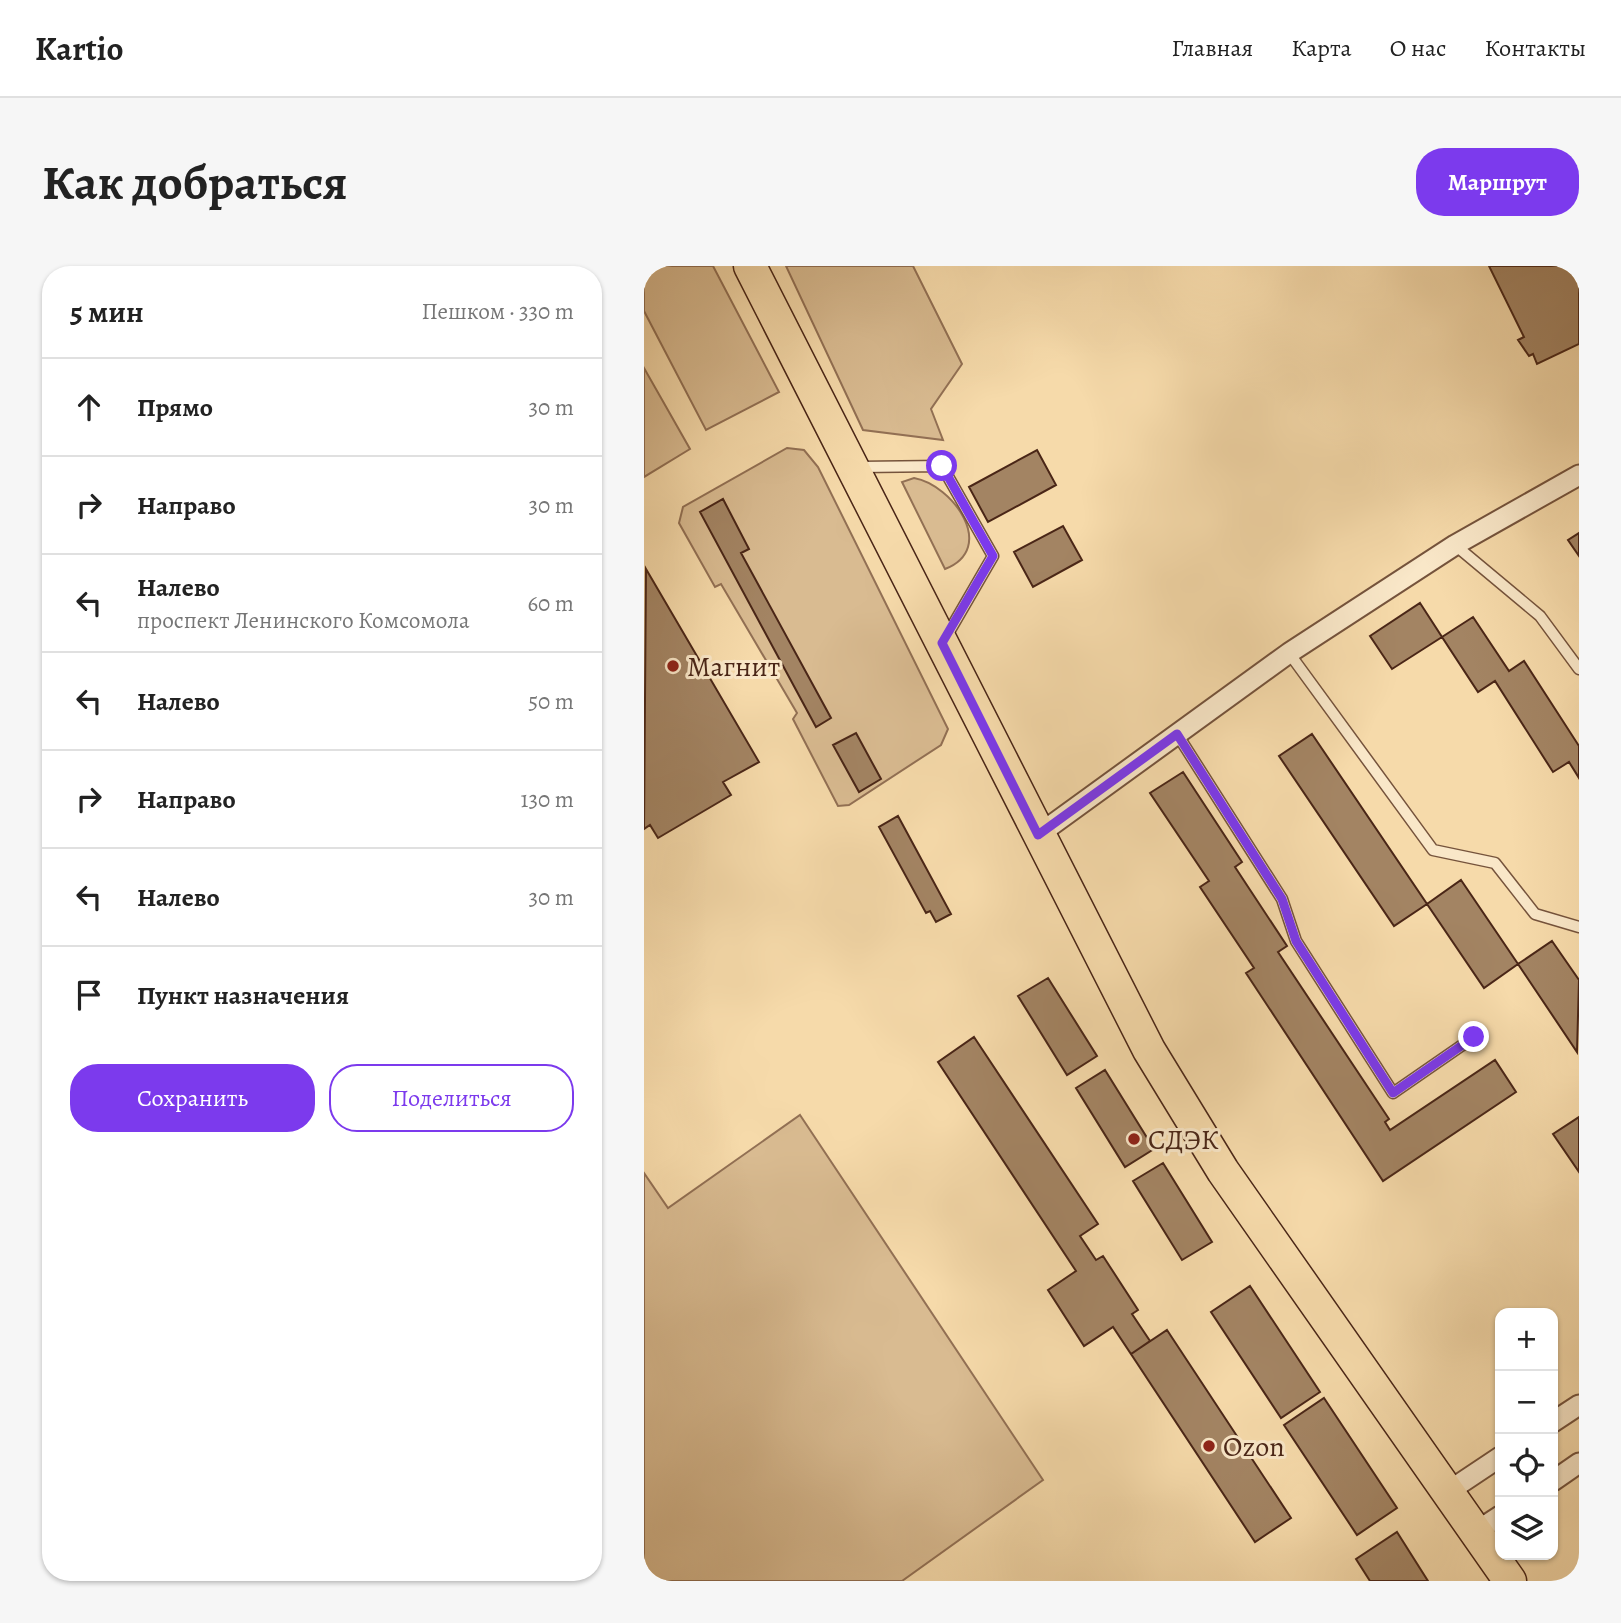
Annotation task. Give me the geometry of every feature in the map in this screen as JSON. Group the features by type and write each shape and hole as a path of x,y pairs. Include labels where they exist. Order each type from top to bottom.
{"main road":[{"path":"750,266 1149,1050 1223,1171 1449,1491 1489,1523 1510,1581"}],"street":[{"path":"1038,835 1289,653 1455,545 1579,475"},
{"path":"1558,1419 1579,1405"},
{"path":"1449,1491 1495,1460"},
{"path":"1558,1478 1579,1463"}],"lane":[{"path":"852,467 942,466 993,556 942,643"},
{"path":"1455,545 1540,616 1579,669"},
{"path":"1289,653 1433,850 1494,863 1535,914 1579,927"},
{"path":"1177,734 1282,899 1296,941 1393,1093 1474,1037"}],"shaded area":[{"path":"644,266 713,266 779,392 706,430 644,311"},
{"path":"786,266 913,266 962,364 931,409 943,440 863,430"},
{"path":"644,368 690,449 644,477"},
{"path":"787,448 804,450 818,467 948,729 941,745 849,805 838,806 793,719 797,713 721,584 715,587 679,523 683,507"},
{"path":"914,478 943,492 964,518 969,533 968,547 960,559 945,569 902,482"},
{"path":"800,1115 1043,1480 902,1581 644,1581 644,1173 668,1208"}],"building":[{"path":"1489,266 1579,266 1579,344 1537,364 1533,354 1529,356 1518,340 1524,337"},
{"path":"1037,450 1056,485 988,522 969,487"},
{"path":"723,499 749,549 741,553 831,718 816,727 700,512"},
{"path":"1063,526 1082,560 1033,587 1014,552"},
{"path":"1579,533 1579,556 1568,540"},
{"name":"Магнит","path":"646,569 759,762 723,782 731,795 658,838 650,825 644,829"},
{"path":"1420,603 1442,637 1392,669 1370,636"},
{"path":"1473,617 1509,671 1524,661 1579,746 1579,778 1569,762 1553,772 1495,681 1478,692 1442,637"},
{"path":"856,733 881,779 859,792 833,745"},
{"path":"1312,734 1427,904 1394,926 1279,756"},
{"path":"1183,772 1242,862 1235,867 1287,946 1278,952 1389,1119 1385,1122 1390,1130 1495,1060 1516,1092 1383,1181 1246,973 1254,968 1200,887 1209,881 1150,793"},
{"path":"898,816 951,914 936,922 930,911 926,913 879,827"},
{"path":"1461,880 1518,964 1484,988 1427,904"},
{"path":"1552,941 1579,980 1577,1052 1518,964"},
{"path":"1048,978 1097,1056 1067,1075 1018,996"},
{"path":"974,1037 1098,1224 1080,1236 1096,1260 1103,1256 1138,1310 1132,1314 1150,1341 1131,1354 1113,1327 1084,1346 1048,1290 1076,1271 938,1062"},
{"path":"1105,1070 1154,1149 1125,1167 1076,1088"},
{"path":"1579,1117 1579,1172 1553,1134"},
{"path":"1163,1163 1212,1242 1182,1260 1133,1181"},
{"path":"1250,1286 1320,1392 1281,1418 1211,1312"},
{"path":"1167,1330 1291,1518 1255,1542 1131,1354"},
{"path":"1324,1398 1397,1508 1357,1535 1284,1425"},
{"path":"1397,1532 1428,1581 1370,1581 1356,1559"}],"place":[{"name":"Магнит","path":"673,666"},
{"name":"СДЭК","path":"1134,1139"},
{"name":"Ozon","path":"1209,1446"}],"route":[{"path":"942,466 993,556 942,643 1038,835 1177,734 1282,899 1296,941 1393,1093 1474,1037"}]}
